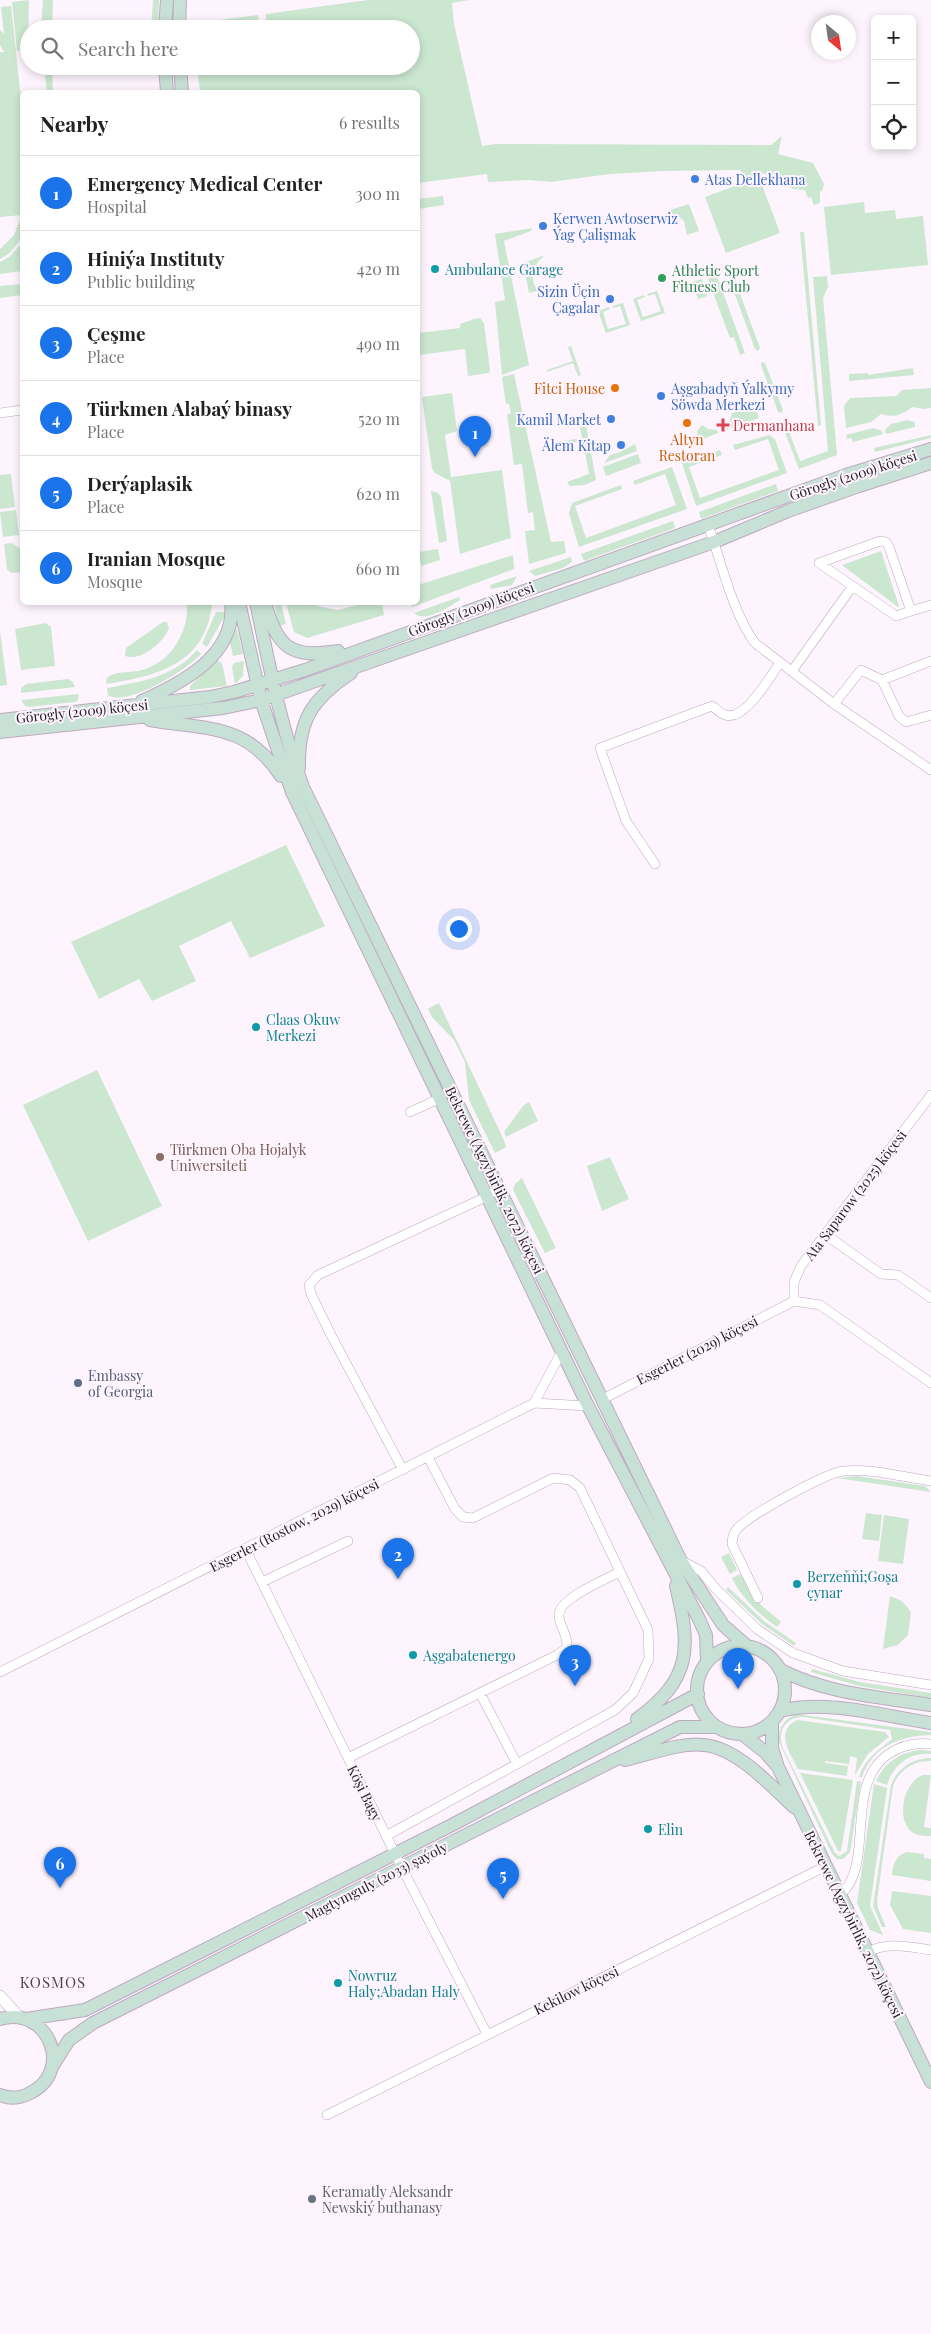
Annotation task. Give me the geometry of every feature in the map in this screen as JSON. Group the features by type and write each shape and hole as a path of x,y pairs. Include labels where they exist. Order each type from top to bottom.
{"main road":[{"path":"166,20 167,0"},
{"path":"179,20 180,0"},
{"path":"166,75 167,90"},
{"path":"181,75 182,90"},
{"name":"Görogly (2009) köçesi","path":"0,732 134,711 221,695 272,682 367,646 846,475 931,449"},
{"name":"Görogly (2009) köçesi","path":"0,720 134,711 223,708 261,700 714,542 788,511 931,463"},
{"path":"134,711 192,675 206,663 221,642 229,625 232,613 231,605"},
{"name":"Bekrewe (Agzybirlik, 2072) köçesi","path":"240,605 261,700 297,790 441,1098 493,1192 601,1400 677,1564 706,1635 708,1662"},
{"name":"Bekrewe (Agzybirlik, 2072) köçesi","path":"257,605 297,790 414,1011 562,1351 588,1406 677,1564 723,1624 747,1646"},
{"path":"266,605 271,625 277,636 298,652 319,654 367,646"},
{"path":"297,790 299,743 309,713 335,684 373,660"},
{"path":"134,711 189,727 217,729 240,737 268,759 297,790"},
{"path":"596,1749 650,1710 668,1691 678,1675 685,1657 686,1633 677,1564"},
{"path":"747,1646 770,1656 781,1670 786,1690 780,1711 772,1722 758,1731 742,1734 729,1732 717,1726 704,1712 698,1694 699,1677 708,1662 723,1650 747,1646"},
{"path":"781,1670 831,1690 931,1705"},
{"name":"Magtymguly (2033) şaýoly","path":"0,2019 85,2010 395,1854 698,1694"},
{"path":"780,1711 796,1707 822,1706 931,1723"},
{"path":"772,1722 772,1748 778,1767"},
{"name":"Magtymguly (2033) şaýoly","path":"0,2095 18,2097 33,2092 45,2082 69,2040 93,2023 680,1727 717,1726"},
{"path":"742,1734 765,1752 778,1767"},
{"path":"605,1765 702,1744 724,1749 740,1760 799,1810"},
{"name":"Bekrewe (Agzybirlik, 2072) köçesi","path":"778,1767 931,2082"},
{"path":"22,2018 39,2026 49,2038 53,2052 52,2067"}],"street":[{"path":"0,413 20,410"},
{"path":"708,525 746,631 755,643 834,704 931,770"},
{"path":"911,611 886,542 880,541 819,563 896,616 931,605"},
{"path":"792,672 852,587"},
{"path":"882,680 931,661"},
{"path":"655,864 626,821 600,748 712,706 725,715 734,715 750,705 780,663"},
{"path":"834,704 861,670 882,680 899,716 906,722 931,715"},
{"name":"Ata Saparow (2025) köçesi","path":"794,1301 794,1282 802,1266 931,1095"},
{"path":"410,1112 441,1098"},
{"path":"403,1470 331,1335 311,1294 309,1285 318,1275 493,1192"},
{"path":"826,1235 881,1274 898,1275 931,1298"},
{"path":"794,1301 820,1305 931,1383"},
{"name":"Esgerler (2029) köçesi","path":"601,1400 794,1301"},
{"path":"562,1351 534,1403 588,1406"},
{"name":"Esgerler (Rostow, 2029) köçesi","path":"0,1672 246,1550 534,1403"},
{"path":"386,1836 615,1710 633,1693 649,1659 648,1630 580,1488 570,1480 553,1478 473,1518 463,1517 455,1510 428,1457"},
{"path":"758,1598 732,1544 732,1537 742,1525 811,1483 841,1472 854,1470 931,1481"},
{"path":"262,1582 348,1541"},
{"name":"Köşi Bagy","path":"246,1550 386,1836 487,2034"},
{"path":"677,1564 701,1571 716,1589 757,1629 794,1653 842,1671 931,1685"},
{"path":"348,1758 558,1655 567,1648 568,1638 558,1616 559,1610 565,1601 620,1572"},
{"path":"480,1693 517,1764"},
{"path":"841,1894 852,1882 864,1794 875,1768 885,1756 897,1748 913,1744 931,1744"},
{"name":"Kekilow köçesi","path":"327,2115 826,1866"},
{"path":"868,1952 880,1946 931,1950"},
{"path":"0,1996 22,2018"}],"green space":[{"path":"29,0 29,20 20,20 20,50 17,51 12,2"},
{"path":"43,0 53,0 52,20 42,20"},
{"path":"153,0 159,0 158,20 152,20"},
{"path":"368,0 469,0 452,3 454,24 482,146 495,144 771,145 782,136 778,154 813,163 824,184 822,191 820,191 820,203 814,205 811,197 808,198 805,190 793,189 763,173 744,180 740,170 610,174 551,182 528,180 488,182 487,174 420,183 420,90 200,90 198,75 420,75 420,20 266,20 266,14"},
{"path":"11,6 20,90 20,215 0,217 0,52 4,52 0,45 0,30 4,34 1,7"},
{"path":"258,15 259,20 219,20"},
{"path":"45,75 52,75 53,90 47,90"},
{"path":"759,177 780,233 726,253 705,197"},
{"path":"443,196 444,205 420,209 420,199"},
{"path":"864,202 865,213 895,210 896,219 923,216 928,265 831,275 824,207"},
{"path":"689,204 699,231 687,235 684,221 675,214 668,214 667,211"},
{"path":"20,220 20,240 10,253 0,259 0,249 14,235"},
{"path":"532,228 531,231 504,241 529,365 502,375 495,302 505,300 495,234"},
{"path":"800,232 804,232 821,425 818,426"},
{"path":"20,245 20,271 0,274 0,262 9,257"},
{"path":"545,255 537,263 533,272 533,281 538,291 529,293 523,263"},
{"path":"729,270 732,272 760,348 758,351 755,349 727,273"},
{"path":"717,276 745,353 740,355 734,337 730,338 708,279"},
{"path":"827,276 828,287 823,298 837,455 799,469 784,430 786,427 800,461 828,451 813,277"},
{"path":"702,279 707,296 698,299 692,282"},
{"path":"20,284 20,295 0,298 0,286"},
{"path":"657,291 665,313 641,321 633,299 644,295 645,297 637,300 643,317 661,311 655,294 648,296 647,294"},
{"path":"623,303 630,325 606,333 598,311 609,307 610,309 603,312 608,329 626,324 620,306 613,308 612,306"},
{"path":"480,318 484,323 489,373 468,376 465,349 420,355 420,333 460,328 460,324"},
{"path":"571,346 581,375 578,376 573,363 547,372 547,370 573,361 568,347"},
{"path":"762,362 765,363 783,410 781,413 778,412 761,365"},
{"path":"913,368 914,375 849,381 849,374 868,373 868,375"},
{"path":"514,374 551,542 564,541 566,553 529,564 525,531 535,530 533,512 528,513 522,464 514,465 507,414 511,414 509,404 506,404 502,377"},
{"path":"931,388 931,408 912,407 898,415 881,414 871,422 846,428 844,406 850,398 896,396 902,390"},
{"path":"452,393 457,431 445,435 451,477 502,470 511,538 460,554 450,481 435,473 432,469 422,397"},
{"path":"755,407 759,418 721,432 720,430 729,423 732,413"},
{"path":"907,420 915,422 915,427 886,434 885,430 891,424"},
{"path":"586,425 596,480 584,485 570,486 567,482 589,474 583,441 558,445 558,442 582,438 580,426"},
{"path":"702,425 708,429 717,430 718,433 698,441 697,431"},
{"path":"873,428 882,431 883,434 853,442 851,438 847,439 846,435"},
{"path":"769,435 775,439 787,473 696,506 682,463 720,450 722,455 689,467 700,498 779,470 768,439 735,450 733,445"},
{"path":"931,435 931,438 875,452 874,448"},
{"path":"635,444 637,451 604,463 610,455"},
{"path":"638,454 641,463 606,476 603,467"},
{"path":"672,467 687,509 579,547 569,514 572,503 621,485 622,489 575,506 586,538 676,505 665,474 635,485 633,481"},
{"path":"11,474 15,507 0,509 0,475"},
{"path":"776,484 778,491 701,519 699,512"},
{"path":"431,491 438,493 441,497 447,541 439,543"},
{"path":"16,510 19,535 3,537 0,512"},
{"path":"673,521 675,528 584,561 581,554"},
{"path":"12,543 20,549 20,572 11,573 7,569 4,544"},
{"path":"438,549 440,560 421,566 420,552"},
{"path":"881,551 899,606 898,607 842,565"},
{"path":"513,555 514,569 420,604 420,584"},
{"path":"571,557 572,562 563,568 535,576 529,571"},
{"path":"517,576 512,585 491,589 490,585"},
{"path":"459,597 460,600 444,610 431,615 419,616 414,613"},
{"path":"187,605 212,605 208,623 201,640 190,653 177,663 161,671 106,684 107,678 111,675 142,670 162,660 170,653 181,635 187,614"},
{"path":"274,605 281,605 286,624 279,626"},
{"path":"287,605 316,605 338,610 357,605 382,605 384,615 307,638 294,632"},
{"path":"216,612 227,612 207,647 202,644"},
{"path":"163,622 167,622 169,628 157,645 138,656 125,656 126,648"},
{"path":"46,623 51,627 55,666 21,670 15,629"},
{"path":"235,627 243,654 233,656 229,639"},
{"path":"0,631 7,685 0,686"},
{"path":"197,650 201,654 195,660 157,685 129,696 117,698 108,695 107,688 156,677 178,666"},
{"path":"216,660 222,663 227,686 190,690 190,686"},
{"path":"244,661 243,676 235,684 232,667 234,663"},
{"path":"68,679 73,682 75,687 21,693 21,688 26,684"},
{"path":"79,694 78,700 75,702 29,707 25,706 21,700"},
{"path":"286,845 325,926 250,958 231,921 179,946 196,981 152,1001 139,979 99,999 71,942"},
{"path":"439,1003 503,1138 506,1147 495,1153 469,1100 465,1062 454,1040 432,1017 428,1009"},
{"path":"97,1070 162,1206 88,1241 23,1105"},
{"path":"529,1102 538,1121 506,1137 504,1132 523,1106"},
{"path":"610,1157 629,1199 602,1211 587,1166"},
{"path":"522,1178 556,1248 545,1253 513,1190 515,1184"},
{"path":"857,1476 925,1486 931,1492 837,1478"},
{"path":"866,1513 882,1515 879,1541 862,1539"},
{"path":"884,1515 909,1519 903,1564 878,1561"},
{"path":"729,1553 737,1570 730,1574 721,1557"},
{"path":"740,1574 761,1605 781,1622 777,1627 757,1611 741,1593 732,1578"},
{"path":"728,1587 764,1621 796,1643 794,1646 762,1624 726,1590"},
{"path":"890,1596 902,1601 911,1612 908,1635 898,1645 883,1649"},
{"path":"812,1669 860,1682 931,1693 931,1698 859,1686 811,1672"},
{"path":"796,1714 931,1732 931,1735 898,1741 880,1750 867,1766 862,1777 859,1777 868,1760 892,1739 890,1730 803,1717 791,1720 784,1726 781,1736 783,1748 835,1853 839,1856 847,1851 857,1781 861,1782 850,1852 843,1859 837,1859 832,1854 779,1742 779,1733 782,1725"},
{"path":"797,1720 885,1732 889,1737 868,1754 855,1775 857,1758 850,1756 849,1764 825,1761 825,1763 848,1766 847,1776 798,1769 788,1749 785,1736 786,1730"},
{"path":"921,1750 931,1751 931,1754 916,1755 903,1761 893,1771 887,1785 876,1781 884,1768 894,1759 906,1753"},
{"path":"924,1758 931,1758 931,1761 919,1762 908,1767 899,1775 893,1786 877,1900 878,1908 886,1927 882,1927 873,1906 891,1785 897,1774 906,1765"},
{"path":"800,1773 853,1780 841,1851 838,1851"},
{"path":"923,1775 931,1775 924,1827 931,1828 931,1836 912,1832 904,1818 904,1801 907,1792 916,1779"},
{"path":"874,1784 887,1788 870,1906 883,1935 870,1930 857,1903"},
{"path":"907,1852 924,1854 924,1858 931,1859 931,1881 892,1875 896,1860 900,1855"},
{"path":"892,1891 931,1896 931,1933 903,1929 890,1905"}],"place":[{"name":"Atas Dellekhana","path":"695,179"},
{"name":"Kerwen Awtoserwiz Ýag Çalişmak","path":"543,226"},
{"name":"Ambulance Garage","path":"435,269"},
{"name":"Athletic Sport Fitness Club","path":"662,278"},
{"name":"Sizin Üçin Çagalar","path":"610,299"},
{"name":"Fitci House","path":"615,388"},
{"name":"Aşgabadyň Ýalkymy Söwda Merkezi","path":"661,396"},
{"name":"Kamil Market","path":"611,419"},
{"name":"Altyn Restoran","path":"687,423"},
{"name":"Dermanhana","path":"723,425"},
{"name":"Älem Kitap","path":"621,445"},
{"name":"Emergency Medical Center","path":"475,457"},
{"name":"Claas Okuw Merkezi","path":"256,1027"},
{"name":"Türkmen Oba Hojalyk Uniwersiteti","path":"160,1157"},
{"name":"Embassy of Georgia","path":"78,1383"},
{"name":"Hiniýa Instituty","path":"398,1579"},
{"name":"Berzeňňi;Goşa çynar","path":"797,1584"},
{"name":"Aşgabatenergo","path":"413,1655"},
{"name":"Çeşme","path":"575,1686"},
{"name":"Türkmen Alabaý binasy","path":"738,1689"},
{"name":"Elin","path":"648,1829"},
{"name":"Iranian Mosque","path":"60,1888"},
{"name":"Derýaplasik","path":"503,1899"},
{"name":"Nowruz Haly;Abadan Haly","path":"338,1983"},
{"name":"Keramatly Aleksandr Newskiý buthanasy","path":"312,2199"}],"district":[{"name":"KOSMOS","path":"53,1982"}]}
